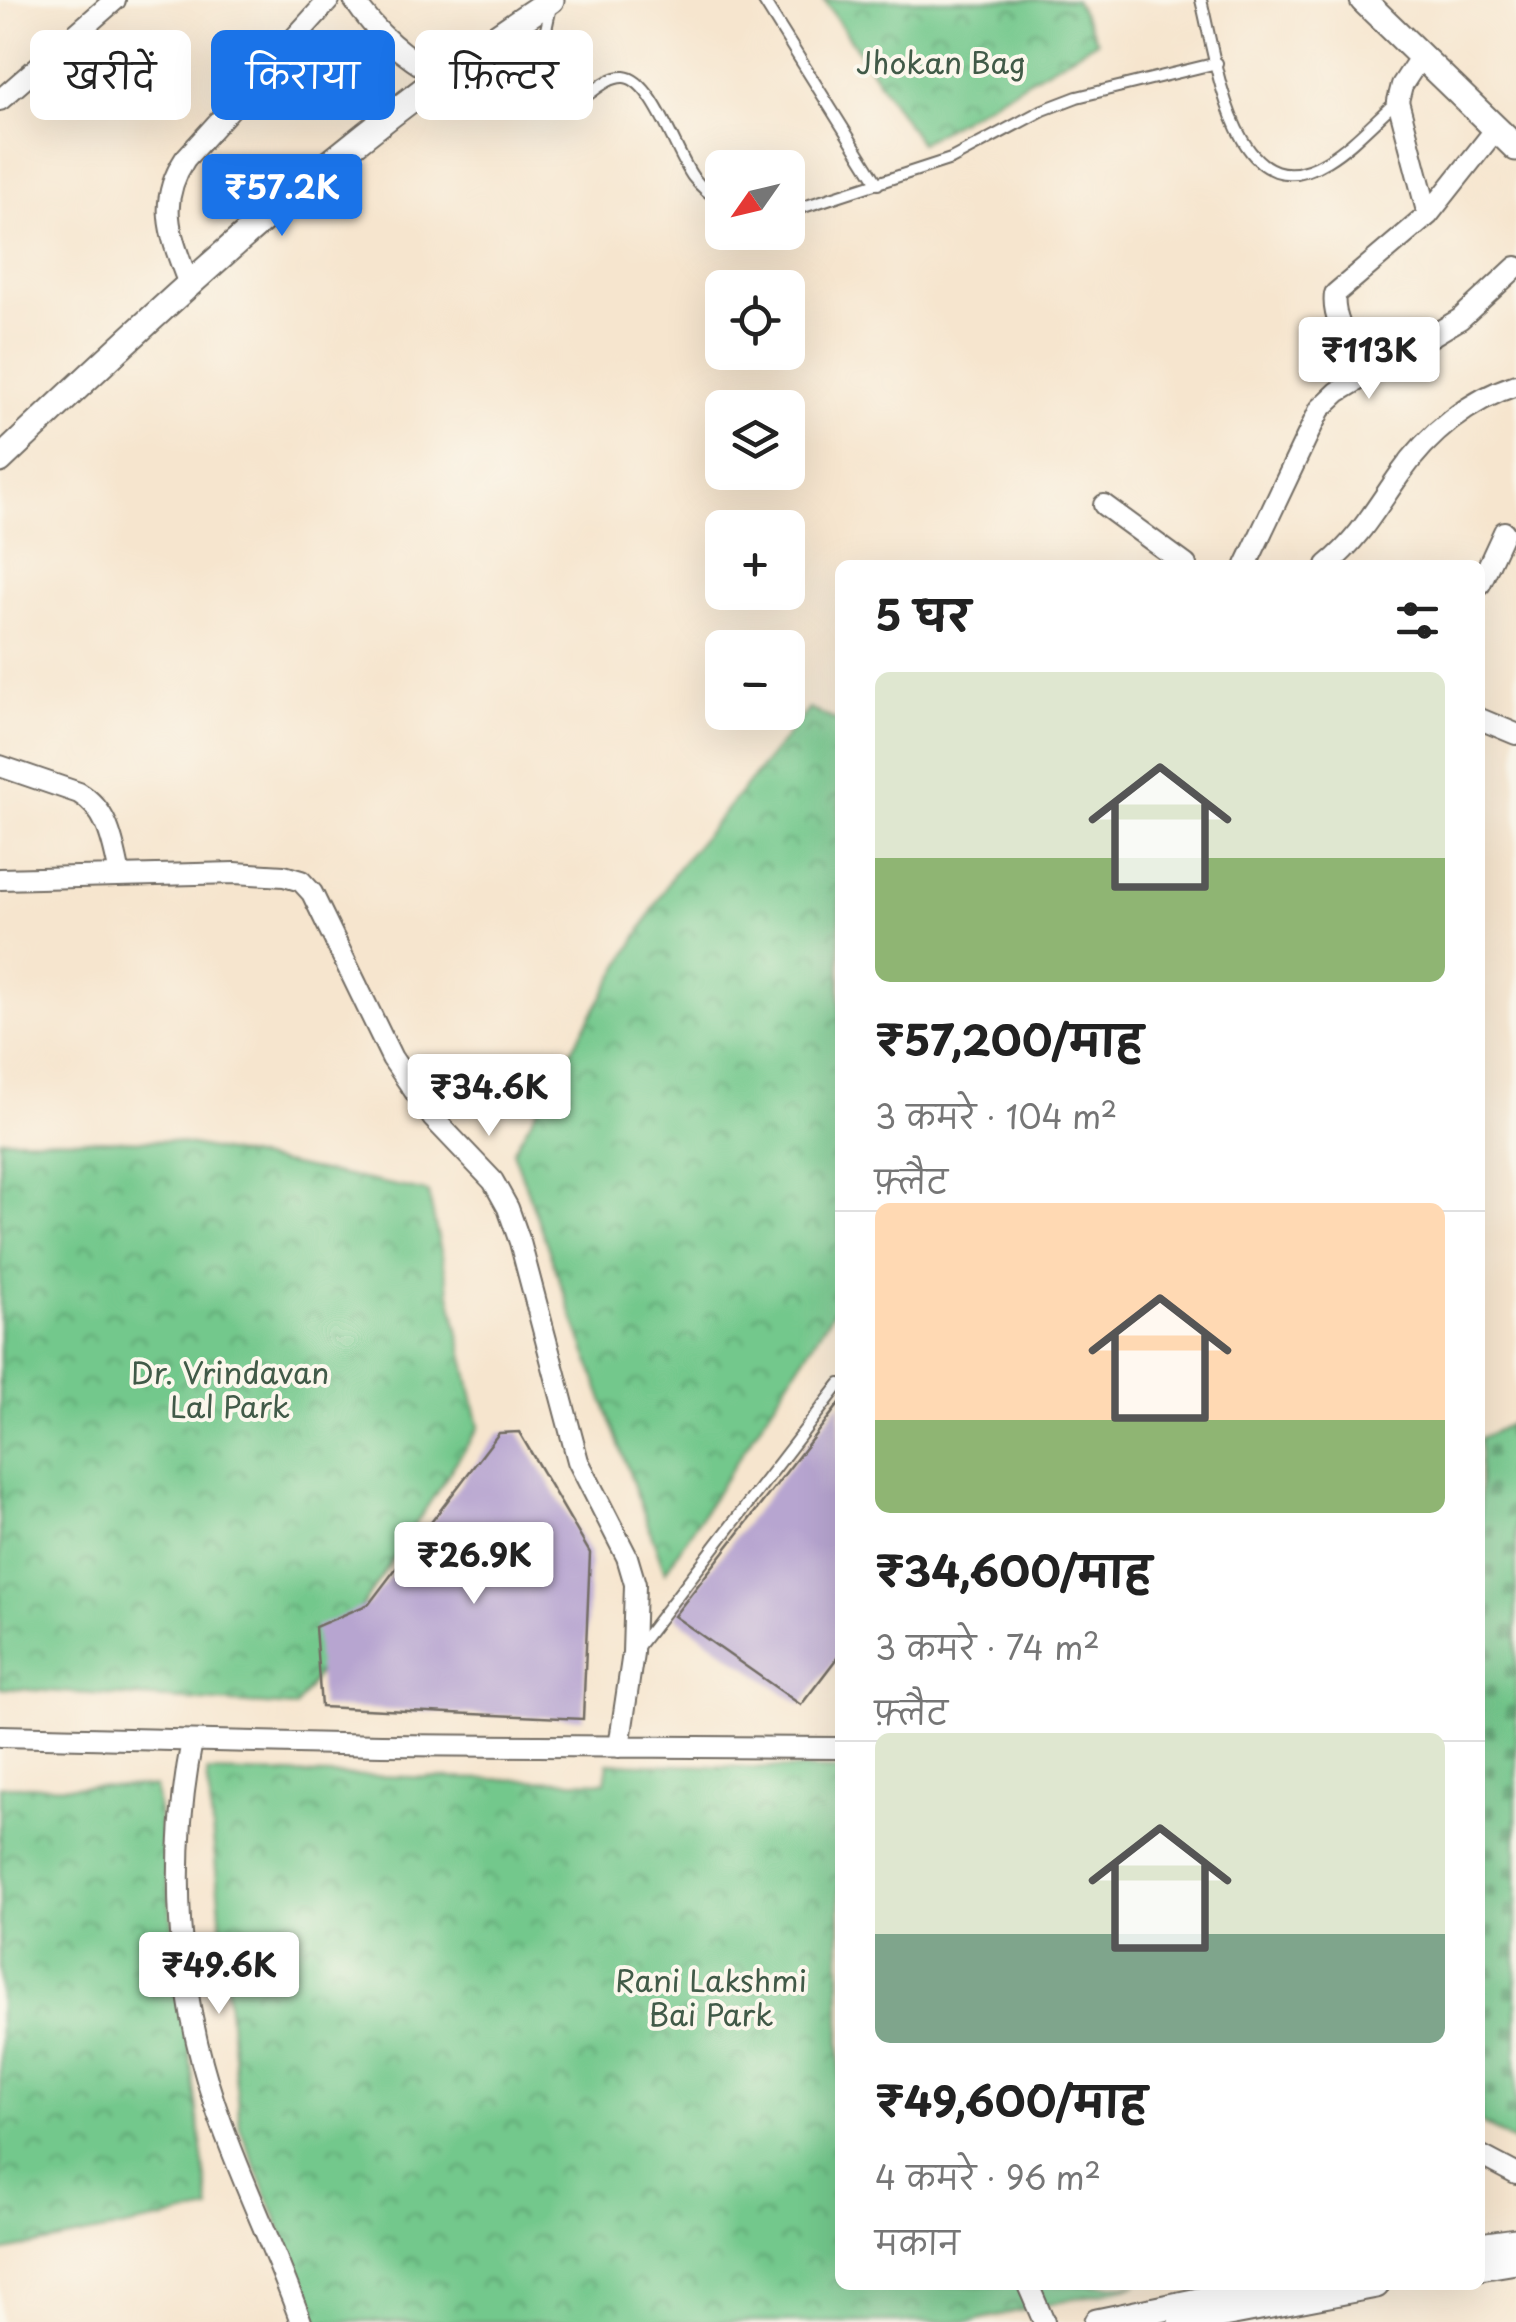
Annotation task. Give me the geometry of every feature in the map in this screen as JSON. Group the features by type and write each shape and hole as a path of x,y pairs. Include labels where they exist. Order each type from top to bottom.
{"street":[{"path":"0,100 115,0"},
{"path":"188,282 171,237 168,200 172,179 329,0"},
{"path":"354,0 382,37 415,63"},
{"path":"507,30 551,0"},
{"path":"1363,0 1516,148"},
{"path":"1421,56 1402,85 1398,100 1428,214"},
{"path":"0,460 188,282 330,161 415,95"},
{"path":"1366,374 1337,320 1335,294 1428,214 1496,128"},
{"path":"1248,560 1320,409 1366,374 1460,319 1516,267"},
{"path":"1332,560 1364,530 1400,474 1434,435 1467,408 1516,385"},
{"path":"1104,505 1179,560"},
{"path":"1485,573 1504,532"},
{"path":"1485,721 1516,734"},
{"path":"0,766 91,800 105,817 120,875"},
{"path":"0,878 235,873 284,876 301,881 312,893 392,1058 433,1118 494,1181 508,1208 578,1461 636,1584 633,1653 619,1747"},
{"path":"0,1736 835,1748"},
{"path":"192,1741 181,1795 180,1866 188,1994 214,2101 301,2322"},
{"path":"1485,2157 1516,2174"},
{"path":"1485,2245 1516,2241"},
{"path":"1485,2266 1516,2261"},
{"path":"1030,2290 1044,2322"},
{"path":"1097,2322 1252,2290"},
{"path":"1183,2322 1350,2290"}],"lane":[{"path":"551,0 541,60 546,82 555,97 570,105 609,82 622,77 635,80 647,93 693,177 705,187"},
{"path":"763,0 878,184"},
{"path":"1201,0 1233,126 1254,158 1275,172 1299,173 1326,161 1398,100"},
{"path":"805,207 951,159 1043,110 1077,97 1217,63"},
{"path":"633,1653 835,1390"}],"green space":[{"name":"Jhokan Bag","path":"824,0 1075,0 1097,41 920,143"},
{"path":"809,709 835,720 835,1309 665,1572 513,1151 674,873 792,730 805,730 805,714"},
{"name":"Dr. Vrindavan Lal Park","path":"0,1139 171,1141 428,1192 479,1427 296,1707 0,1688"},
{"path":"1516,1421 1516,2143 1485,2125 1485,1436"},
{"name":"Rani Lakshmi Bai Park","path":"608,1763 835,1770 835,2290 1114,2290 968,2322 318,2322 240,2128 207,1772 605,1782"},
{"path":"0,1786 155,1787 210,2210 0,2252"}],"building":[{"path":"835,1409 835,1661 801,1705 674,1616"},
{"path":"519,1432 590,1553 583,1719 321,1707 315,1627 369,1604 499,1433"}]}
